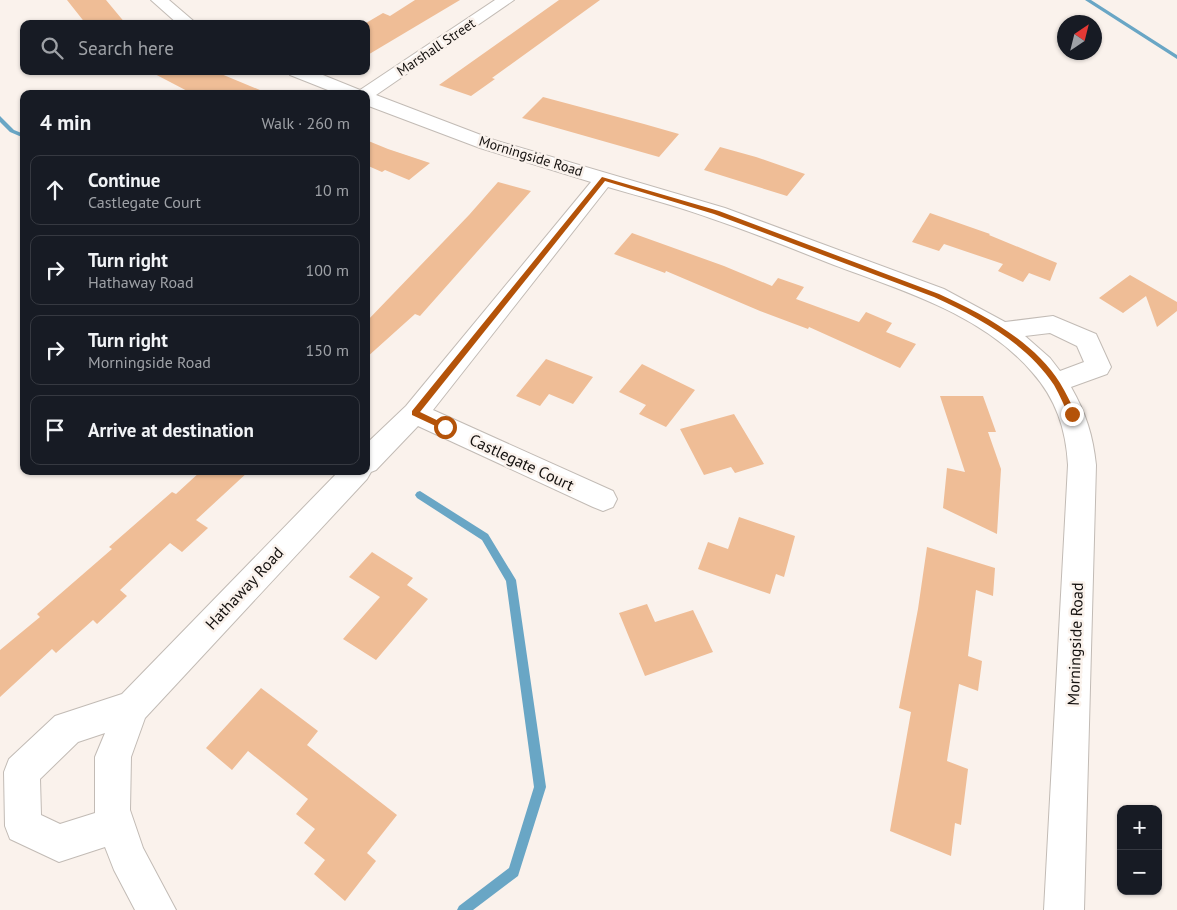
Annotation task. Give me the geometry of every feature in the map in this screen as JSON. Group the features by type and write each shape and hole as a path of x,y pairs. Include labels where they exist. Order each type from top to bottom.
{"street":[{"path":"159,0 184,20"},
{"name":"Marshall Street","path":"370,91 506,0"},
{"path":"306,75 345,90"},
{"name":"Morningside Road","path":"370,100 478,141 716,213 927,292 971,311 1003,331 1037,361 1056,383 1072,414 1078,433 1082,465 1064,910"},
{"path":"370,458 415,413 604,179"},
{"path":"1003,331 1053,324 1087,340 1098,367 1056,383"},
{"name":"Castlegate Court","path":"415,413 603,499"},
{"name":"Hathaway Road","path":"156,910 127,857 112,810 113,756 132,707 353,475"},
{"name":"Hathaway Road","path":"117,825 59,843 23,826 22,772 67,728 132,707"}],"building":[{"path":"67,0 106,0 123,20 83,20"},
{"path":"415,0 460,0 370,54 370,21 383,13 390,16"},
{"path":"559,0 600,0 492,78 495,79 471,96 439,85"},
{"path":"157,75 224,75 260,90 185,90"},
{"path":"543,97 679,134 659,157 522,118"},
{"path":"370,142 430,163 409,180 385,170 382,172 370,167"},
{"path":"720,147 805,174 787,196 704,170"},
{"path":"498,182 531,191 420,316 415,314 370,354 370,318 469,215"},
{"path":"930,213 990,234 1057,263 1050,281 1029,273 1023,282 998,271 1003,264 944,244 939,251 912,242"},
{"path":"632,233 724,266 772,286 778,278 804,287 796,299 859,322 866,312 892,323 886,332 916,344 900,368 809,327 808,329 760,311 666,271 665,273 614,254"},
{"path":"1130,275 1177,302 1177,311 1157,327 1146,296 1123,313 1099,298"},
{"path":"546,359 593,377 573,404 549,394 540,406 516,396"},
{"path":"642,364 695,390 666,427 639,414 646,405 619,392"},
{"path":"940,396 983,396 996,432 988,432 1001,469 997,534 943,508 947,468 965,472"},
{"path":"734,414 764,464 735,473 731,467 704,475 680,429"},
{"path":"197,475 245,475 196,520 208,528 182,552 170,543 120,590 127,596 97,624 93,620 56,653 52,649 0,697 0,650 40,617 37,614 112,549 109,547 172,492 176,494"},
{"path":"739,517 795,536 784,577 776,574 770,594 698,569 708,542 728,549"},
{"path":"927,547 995,568 993,596 976,590 968,656 982,661 978,691 959,684 947,761 968,769 961,825 955,823 951,856 890,831 911,712 899,708 918,609"},
{"path":"372,552 413,578 407,585 428,599 376,660 343,639 380,597 349,577"},
{"path":"647,604 655,622 693,610 713,652 645,676 619,613"},
{"path":"261,688 318,731 307,745 397,815 367,853 376,861 345,901 314,874 325,860 304,843 315,829 296,814 308,799 248,751 232,770 206,748"}],"waterway":[{"path":"1088,0 1177,57"},
{"path":"0,118 12,131 20,134"},
{"path":"420,495 485,537 511,580 540,787 514,872 463,910"}],"route":[{"path":"445,427 415,413 604,179 716,213 936,295 971,311 1003,331 1037,361 1056,383 1072,414"}]}
